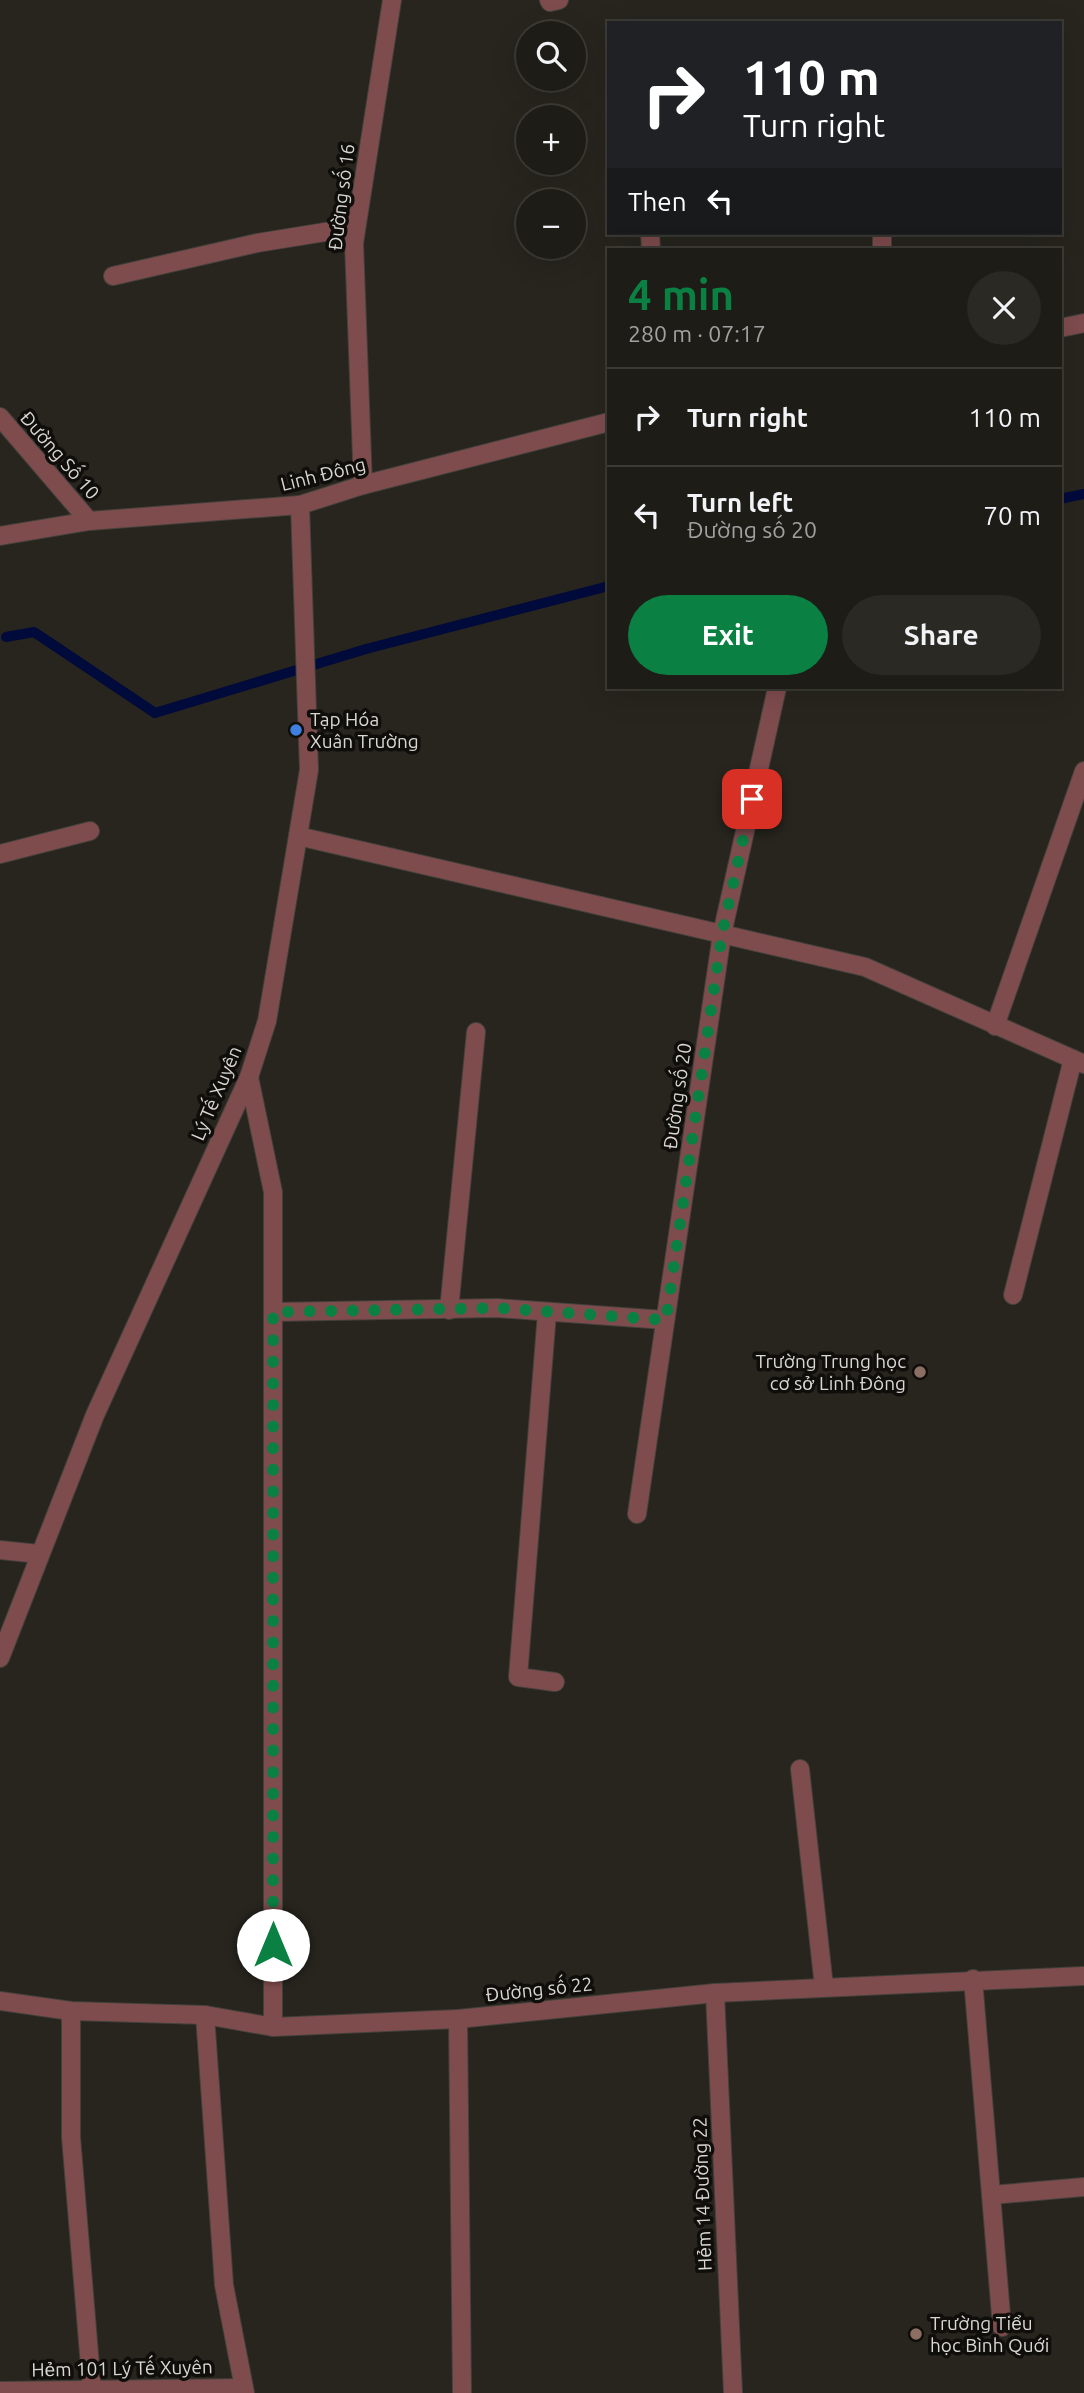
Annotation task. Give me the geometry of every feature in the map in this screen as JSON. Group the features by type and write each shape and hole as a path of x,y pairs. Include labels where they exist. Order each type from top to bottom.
{"street":[{"name":"Đường số 16","path":"363,485 354,243 391,0"},
{"path":"549,0 559,0"},
{"path":"113,276 257,243 356,227"},
{"path":"1062,328 1084,323"},
{"name":"Đường Số 10","path":"0,418 89,521"},
{"name":"Linh Đông","path":"0,536 89,521 300,505 363,485 607,423"},
{"name":"Lý Tế Xuyên","path":"0,1658 95,1415 249,1077 267,1020 309,771 300,505"},
{"name":"Đường số 20","path":"637,1514 722,934 777,689"},
{"path":"995,1026 1084,771"},
{"path":"0,855 90,831"},
{"path":"298,836 864,967 1079,1062 1013,1295"},
{"path":"449,1310 476,1032"},
{"path":"249,1077 273,1192 274,2027"},
{"path":"273,1312 540,1309 547,1313 666,1320"},
{"path":"547,1313 518,1677 555,1682"},
{"path":"0,1550 39,1554"},
{"path":"800,1769 824,1987"},
{"name":"Đường số 22","path":"0,2001 71,2011 205,2015 274,2027 457,2019 715,1993 973,1979 1084,1976"},
{"path":"973,1979 1002,2327"},
{"name":"Hẻm 14 Đường 22","path":"715,1993 733,2393"},
{"path":"71,2011 71,2137 92,2390"},
{"path":"205,2015 224,2286 245,2390"},
{"path":"457,2019 462,2393"},
{"path":"991,2195 1084,2187"},
{"name":"Hẻm 101 Lý Tế Xuyên","path":"0,2391 245,2390"}],"waterway":[{"path":"1062,499 1084,494"},
{"path":"6,637 34,632 155,713 366,649 607,587"}],"place":[{"name":"Tạp Hóa Xuân Trường","path":"296,730"},
{"name":"Trường Trung học cơ sở Linh Đông","path":"920,1372"},
{"name":"Trường Tiểu học Bình Quới","path":"916,2334"}],"route":[{"path":"273,1945 273,1312 497,1308 666,1320 722,934 752,799"}]}
